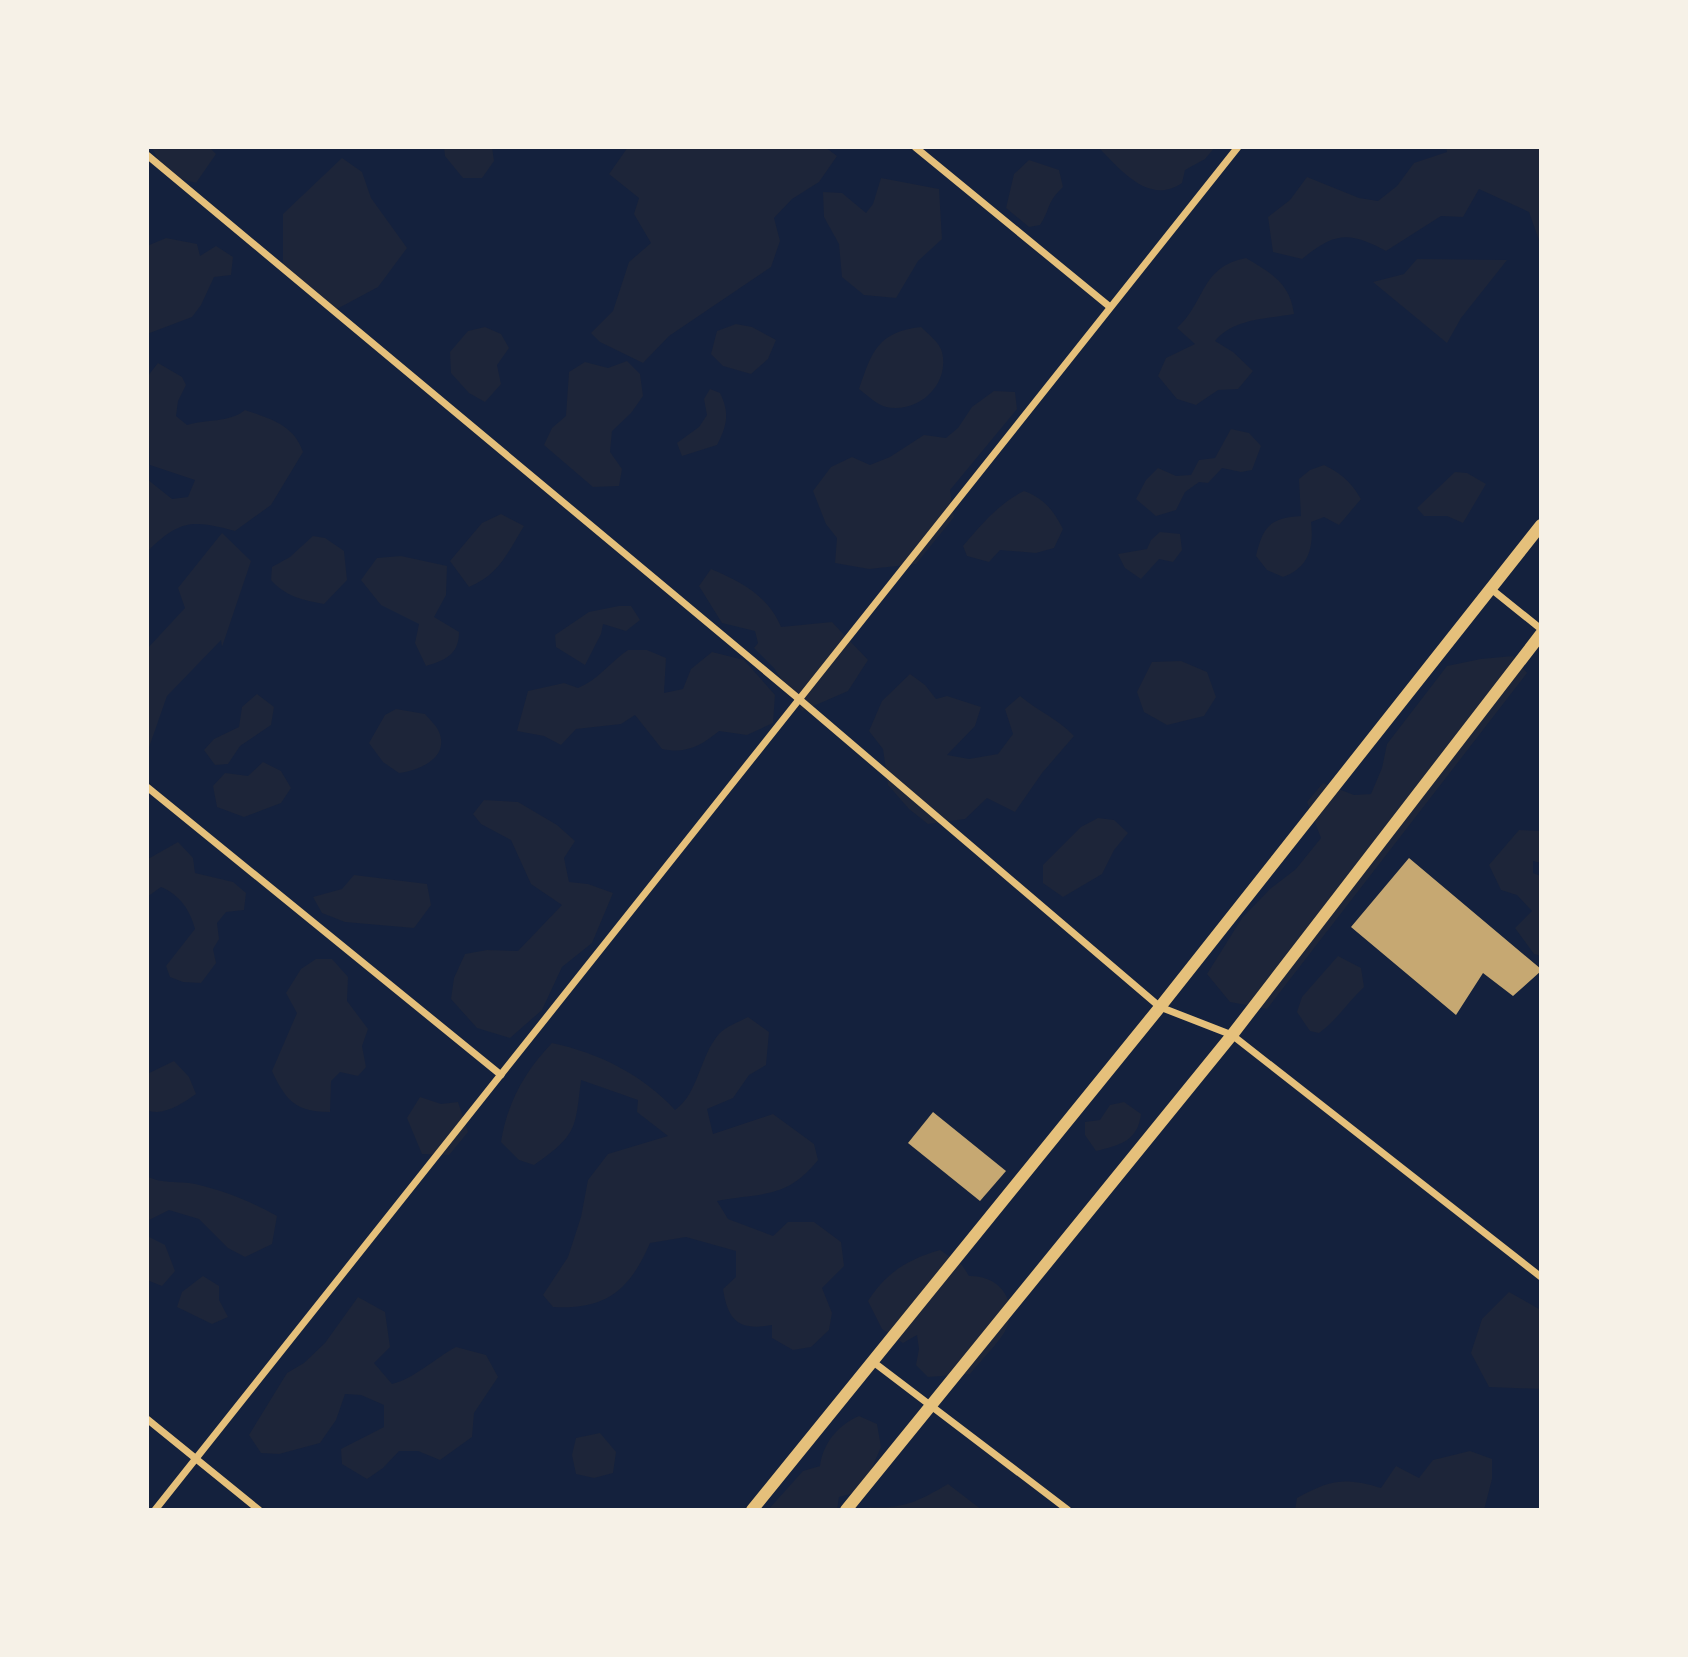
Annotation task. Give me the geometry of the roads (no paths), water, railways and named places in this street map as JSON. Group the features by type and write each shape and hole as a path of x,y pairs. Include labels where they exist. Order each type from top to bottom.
{"street":[{"path":"915,147 1110,307"},
{"path":"155,1510 1238,147"},
{"path":"147,155 799,699 1160,1007 1231,1035 1541,1277"},
{"path":"752,1510 1160,1007 1541,525"},
{"path":"1490,588 1541,629"},
{"path":"846,1510 1231,1035 1541,634"},
{"path":"147,786 500,1075"},
{"path":"872,1360 1068,1510"},
{"path":"147,1419 259,1510"}]}
